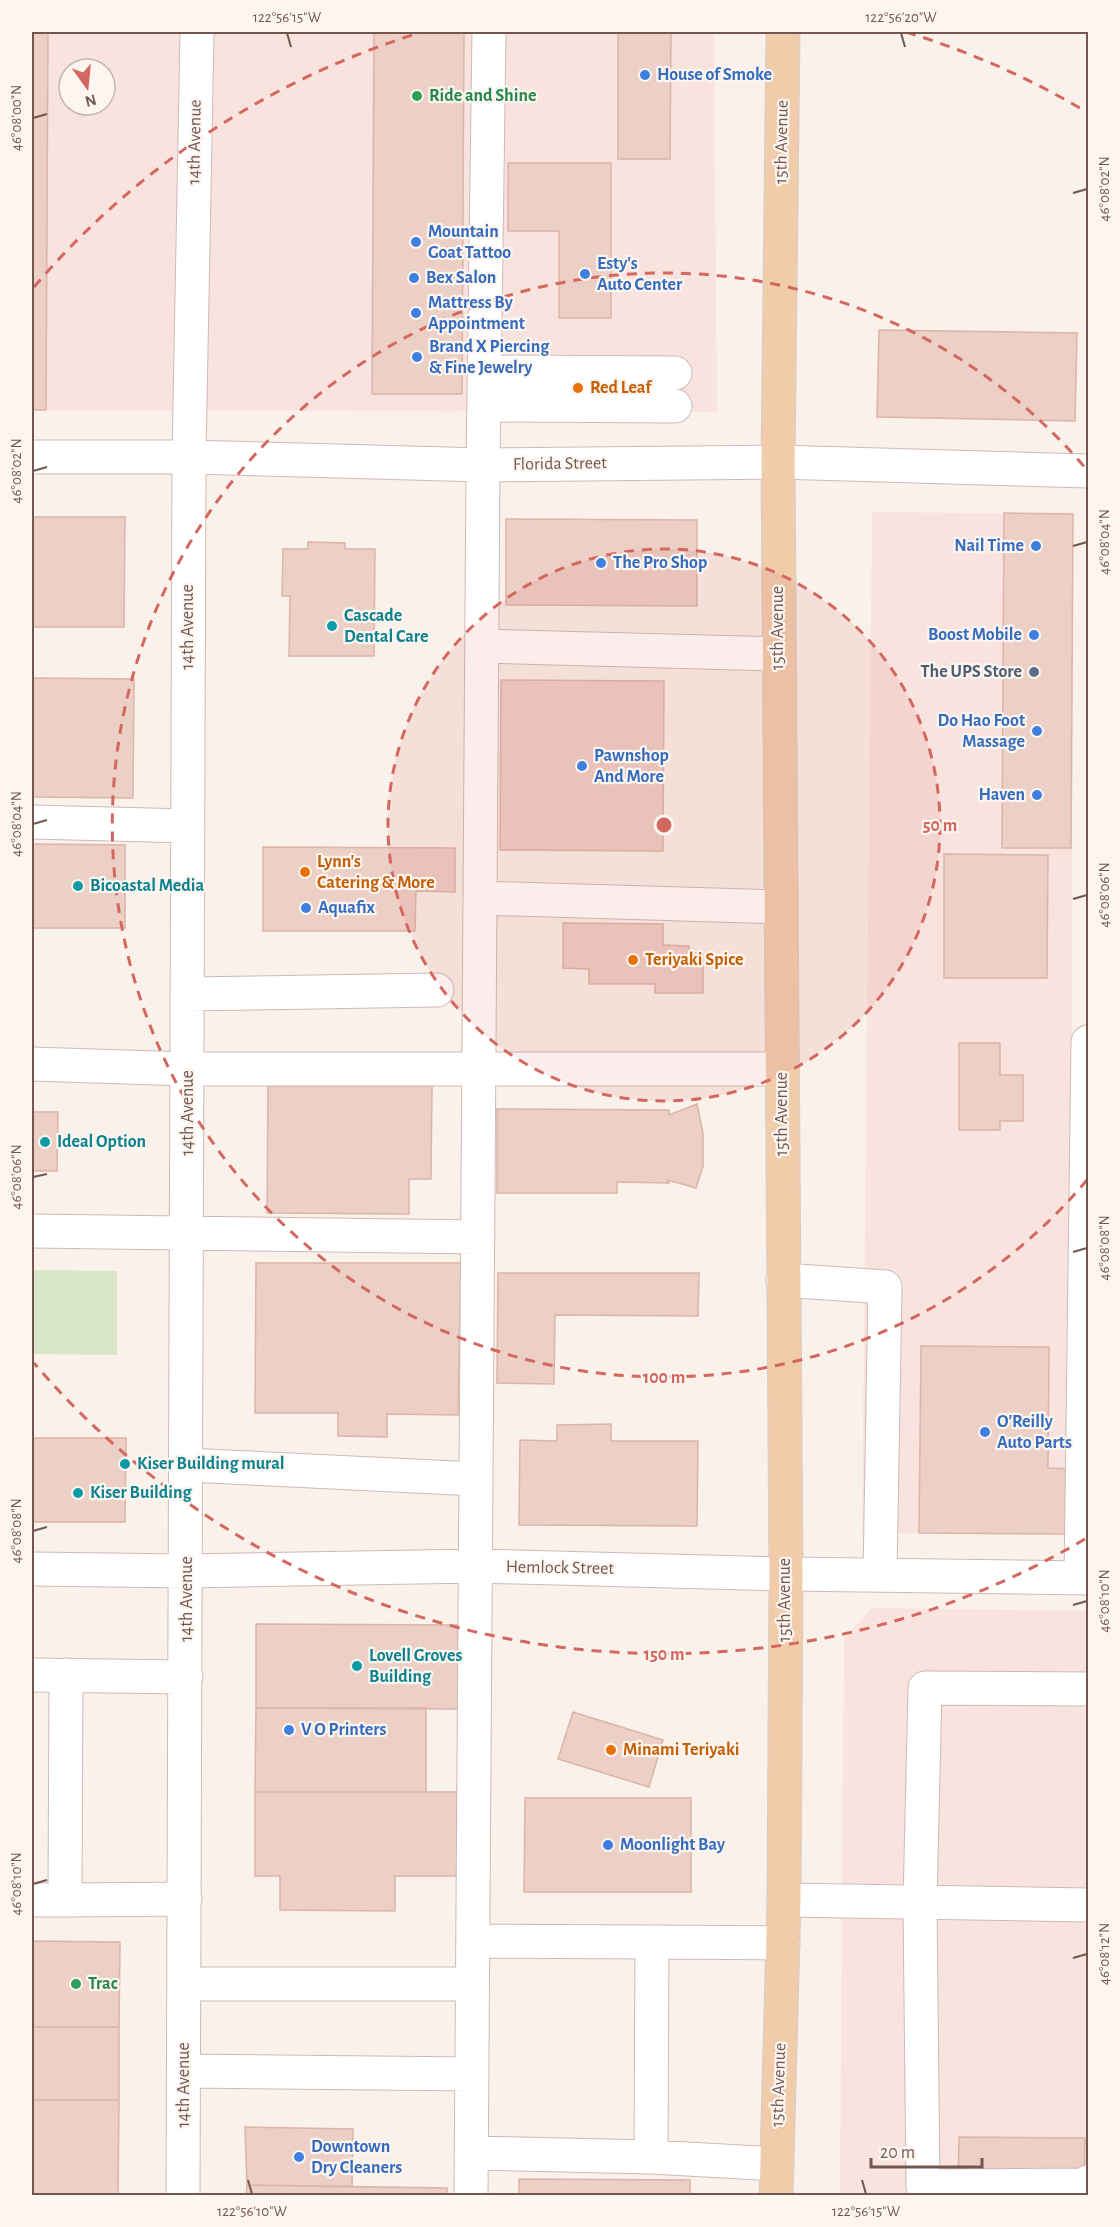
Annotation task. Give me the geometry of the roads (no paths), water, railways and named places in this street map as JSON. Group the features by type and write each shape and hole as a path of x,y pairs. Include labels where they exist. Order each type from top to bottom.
{"main road":[{"name":"15th Avenue","path":"776,2180 784,1900 786,1574 778,654 783,32"}],"street":[{"name":"14th Avenue","path":"183,2196 187,1571 189,457 197,32"},
{"path":"471,2196 483,465 489,32"},
{"path":"485,372 675,373"},
{"path":"485,405 675,406"},
{"name":"Florida Street","path":"32,458 189,457 483,465 778,462 1089,471"},
{"path":"482,646 778,654"},
{"path":"32,822 188,826"},
{"path":"480,898 780,907"},
{"path":"187,994 437,990"},
{"path":"1085,1578 1089,1042"},
{"path":"32,1064 188,1069 782,1069"},
{"path":"32,1232 188,1232 478,1238"},
{"path":"783,1280 885,1287 880,1575"},
{"path":"187,1465 477,1479"},
{"name":"Hemlock Street","path":"32,1569 187,1571 476,1566 786,1574 1085,1578"},
{"path":"32,1675 186,1677"},
{"path":"65,1900 66,1675"},
{"path":"1089,1689 925,1688 920,1903 928,2191 1084,2185 1089,2182"},
{"path":"32,1900 185,1899"},
{"path":"784,1900 1089,1905"},
{"path":"473,1941 783,1943"},
{"path":"651,2157 652,1942"},
{"path":"184,1984 472,1984"},
{"path":"184,2072 471,2074"},
{"path":"471,2153 651,2157 776,2180"}],"place":[{"name":"House of Smoke","path":"645,75"},
{"name":"Ride and Shine","path":"417,96"},
{"name":"Mountain Goat Tattoo","path":"416,242"},
{"name":"Esty's Auto Center","path":"585,274"},
{"name":"Bex Salon","path":"414,278"},
{"name":"Mattress By Appointment","path":"416,313"},
{"name":"Brand X Piercing & Fine Jewelry","path":"417,357"},
{"name":"Red Leaf","path":"578,388"},
{"name":"Nail Time","path":"1036,546"},
{"name":"The Pro Shop","path":"601,563"},
{"name":"Cascade Dental Care","path":"332,626"},
{"name":"Boost Mobile","path":"1034,635"},
{"name":"The UPS Store","path":"1034,672"},
{"name":"Do Hao Foot Massage","path":"1037,731"},
{"name":"Pawnshop And More","path":"582,766"},
{"name":"Haven","path":"1037,795"},
{"name":"Lynn's Catering & More","path":"305,872"},
{"name":"Bicoastal Media","path":"78,886"},
{"name":"Aquafix","path":"306,908"},
{"name":"Teriyaki Spice","path":"633,960"},
{"name":"Ideal Option","path":"45,1142"},
{"name":"O'Reilly Auto Parts","path":"985,1432"},
{"name":"Kiser Building mural","path":"125,1464"},
{"name":"Kiser Building","path":"78,1493"},
{"name":"Lovell Groves Building","path":"357,1666"},
{"name":"V O Printers","path":"289,1730"},
{"name":"Minami Teriyaki","path":"611,1750"},
{"name":"Moonlight Bay","path":"608,1845"},
{"name":"Trac","path":"76,1984"},
{"name":"Downtown Dry Cleaners","path":"299,2157"}]}
